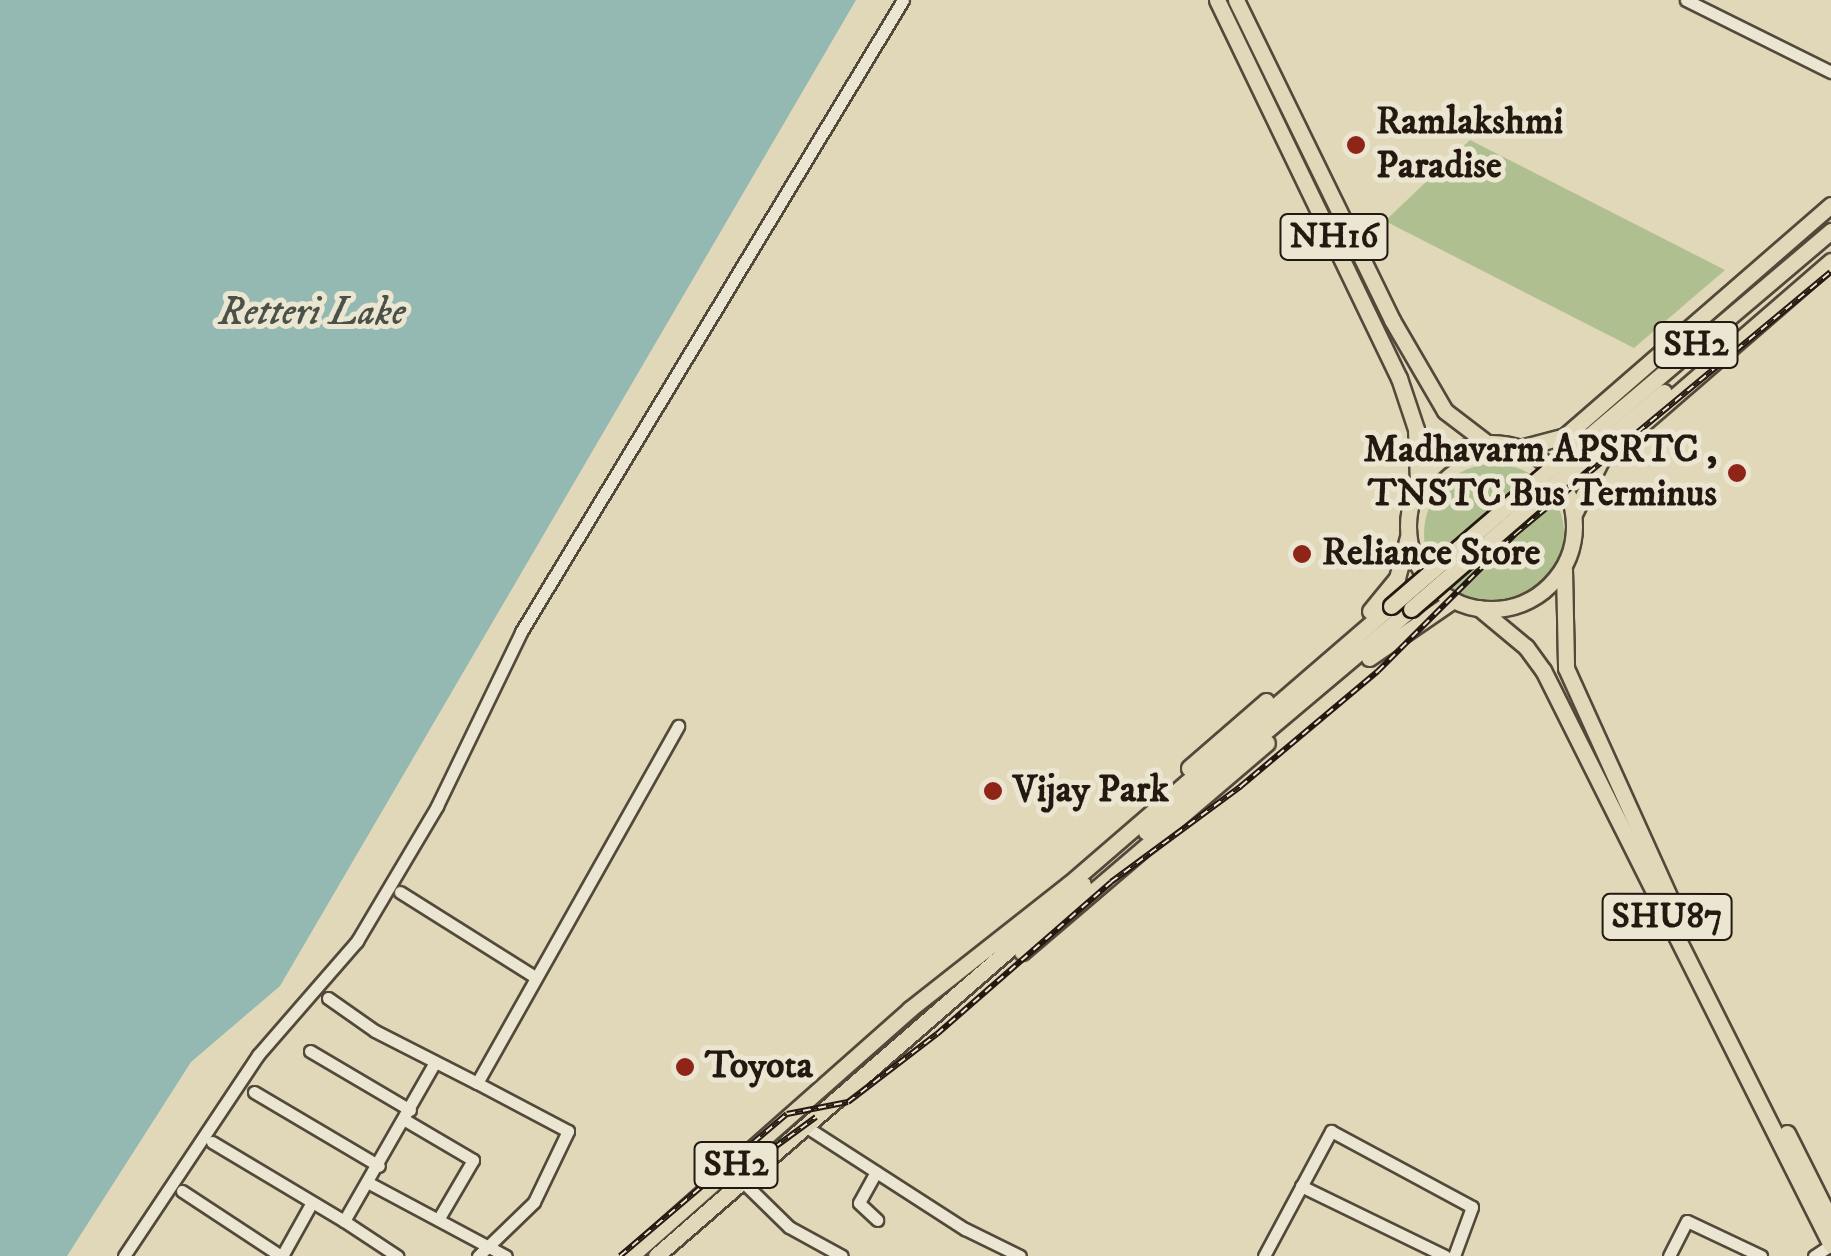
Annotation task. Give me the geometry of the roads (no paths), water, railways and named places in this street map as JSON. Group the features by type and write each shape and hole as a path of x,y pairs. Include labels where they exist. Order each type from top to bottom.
{"main road":[{"name":"NH16","path":"1216,0 1400,378 1416,428 1418,484"},
{"name":"NH16","path":"1236,0 1392,320 1444,411 1487,443"},
{"path":"982,959 972,949 1379,604 1398,578 1418,484 1460,449 1487,443 1520,448 1564,436 1831,206"},
{"name":"SH2","path":"656,1256 975,981 982,959 1831,231"},
{"name":"SH2","path":"630,1256 1831,250"},
{"path":"1574,514 1601,460 1831,261"},
{"path":"1520,448 1556,474 1574,514"},
{"name":"SHU87","path":"1574,514 1564,570 1563,650 1595,740 1831,1220"},
{"path":"975,981 991,978 1381,648 1452,601 1415,563 1408,537"},
{"name":"SHU87","path":"1452,601 1479,608 1527,603 1564,570"},
{"name":"SHU87","path":"1479,608 1536,660 1831,1245"},
{"path":"1536,660 1563,650"}],"street":[{"path":"124,1256 258,1055 357,941 437,806 522,632 903,0"},
{"path":"1686,0 1831,72"},
{"path":"477,1082 678,726"},
{"path":"400,892 535,976"},
{"path":"328,998 434,1064 477,1082 568,1131 534,1202 483,1252"},
{"path":"310,1051 473,1160 438,1220"},
{"path":"344,1221 379,1166 434,1064"},
{"path":"254,1092 379,1166"},
{"path":"808,1128 1020,1256"},
{"path":"1264,1256 1334,1131 1472,1207 1454,1256"},
{"path":"212,1142 398,1256"},
{"path":"876,1172 859,1204 876,1220"},
{"path":"743,1182 789,1226 842,1256"},
{"path":"369,1183 438,1220 483,1252 506,1256"},
{"path":"1301,1186 1445,1256"},
{"path":"182,1191 282,1256 312,1204"},
{"path":"1668,1256 1687,1220 1761,1256"},
{"path":"1814,1256 1831,1245"}],"water":[{"name":"Retteri Lake","path":"0,0 856,0 280,986 191,1062 67,1256 0,1256"}],"railway":[{"path":"620,1256 787,1114 848,1102 937,1034 1111,882 1241,786 1378,671 1515,534 1831,272"},
{"path":"749,1166 816,1117"}],"place":[{"name":"Ramlakshmi Paradise","path":"1356,145"},
{"name":"Madhavarm APSRTC , TNSTC Bus Terminus","path":"1737,473"},
{"name":"Reliance Store","path":"1302,554"},
{"name":"Vijay Park","path":"993,791"},
{"name":"Toyota","path":"685,1067"}]}
